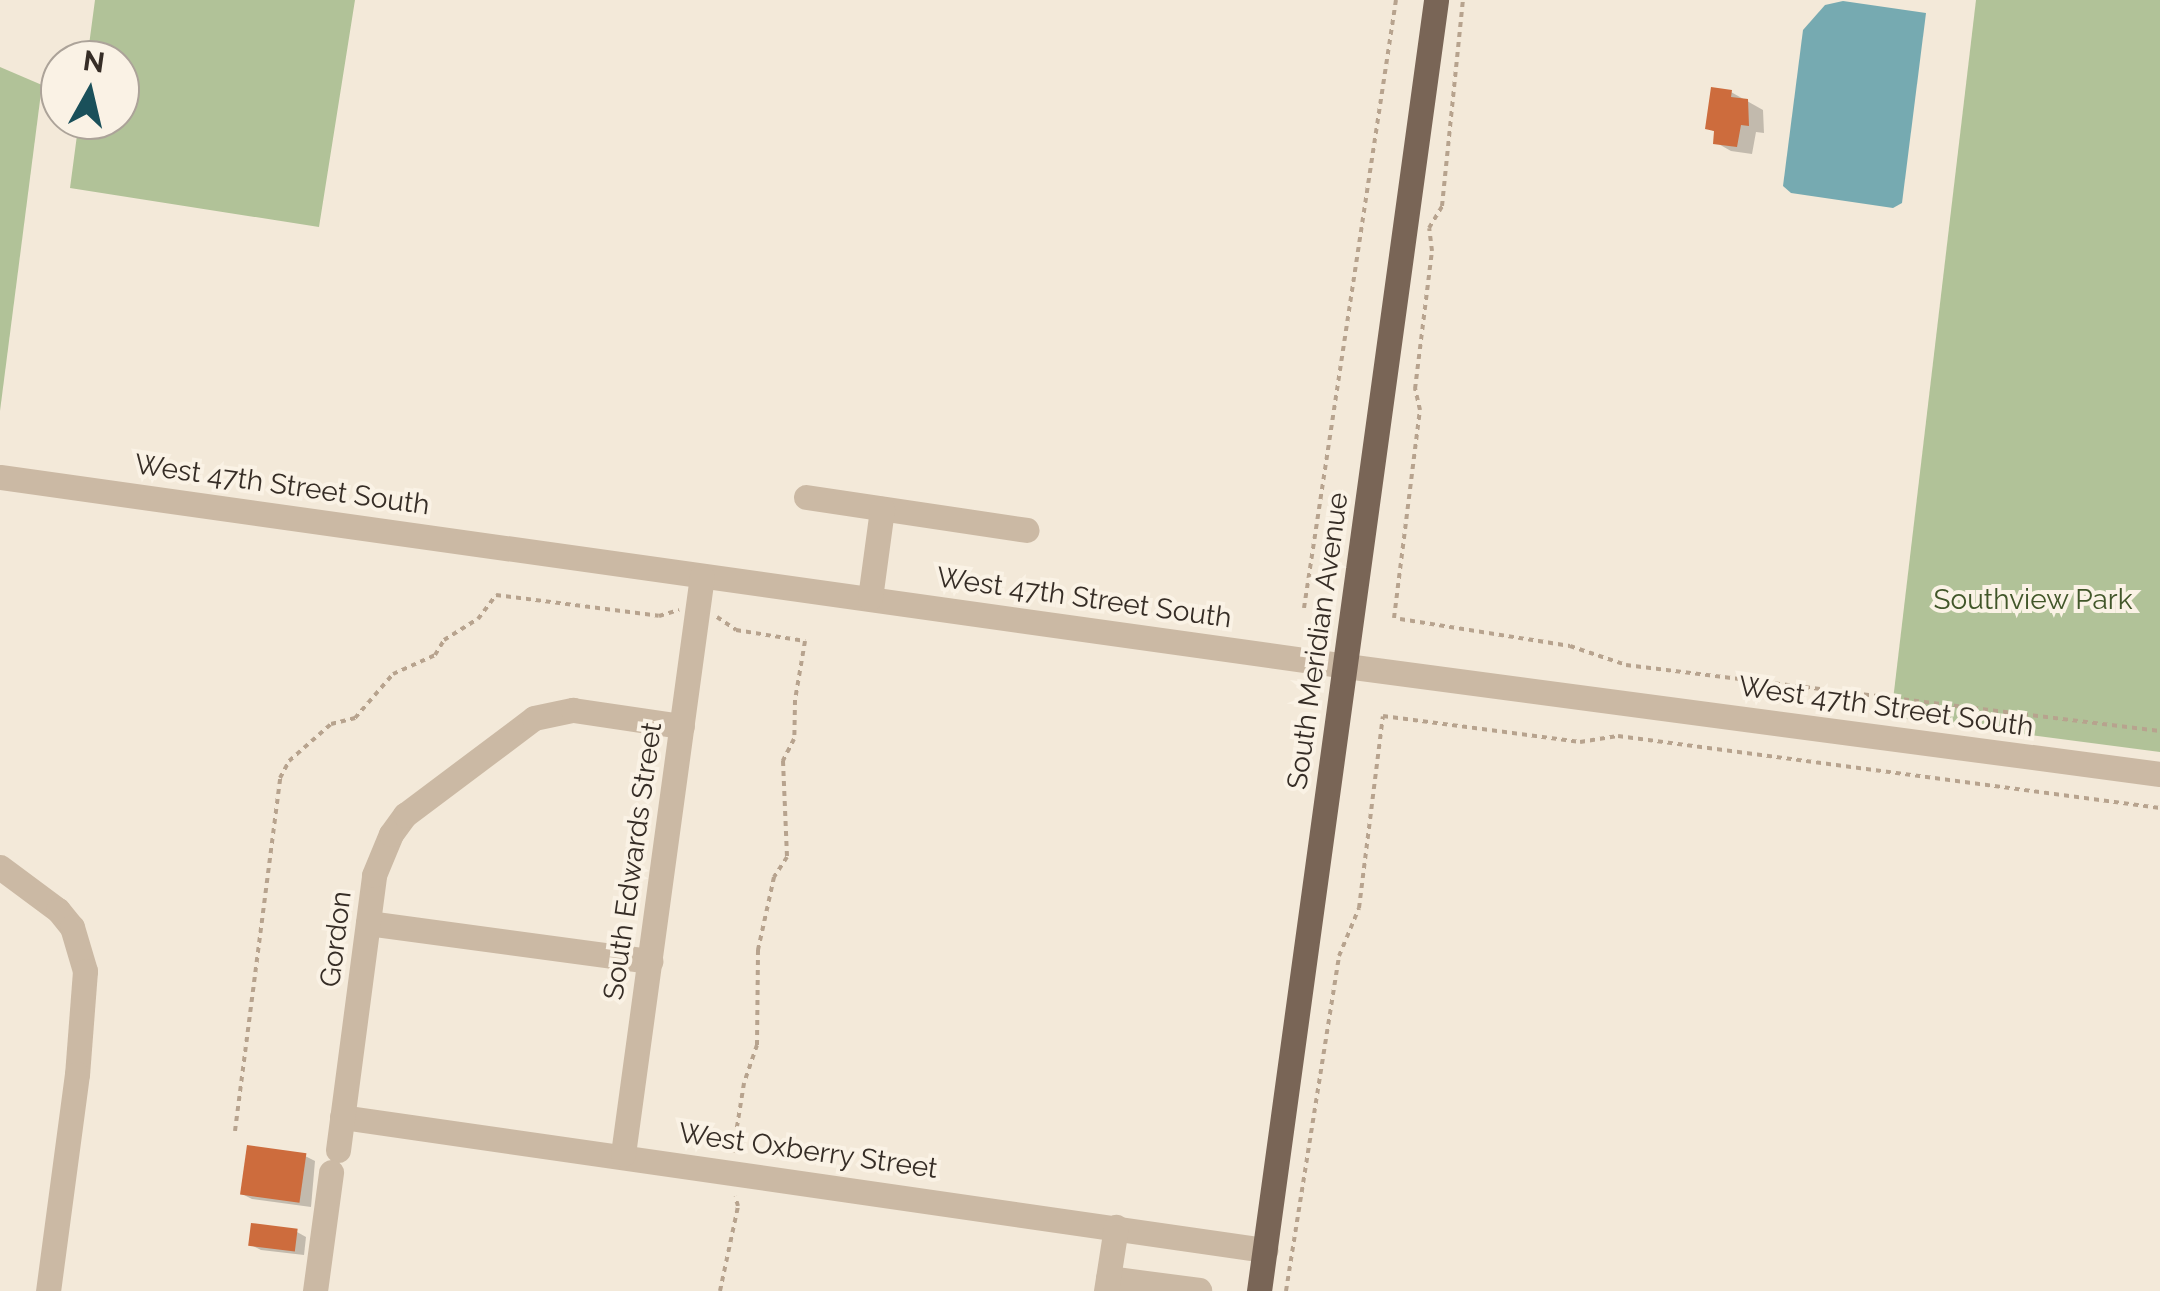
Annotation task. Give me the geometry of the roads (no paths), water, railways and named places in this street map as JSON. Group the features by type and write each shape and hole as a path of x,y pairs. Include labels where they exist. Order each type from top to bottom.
{"main road":[{"name":"South Meridian Avenue","path":"1259,1291 1436,0"}],"street":[{"name":"West 47th Street South","path":"0,477 1346,666 2160,774"},
{"path":"806,498 1028,530"},
{"path":"870,598 882,509"},
{"name":"South Edwards Street","path":"624,1154 702,576"},
{"name":"Gordon","path":"314,1291 374,874 391,834 406,815 516,727 554,712 574,710 682,726"},
{"path":"0,866 58,910 72,927 85,971 82,1027 48,1291"},
{"path":"368,922 650,961"},
{"name":"West Oxberry Street","path":"342,1117 624,1154 1264,1250"},
{"path":"1116,1228 1107,1285 1199,1290"}],"water":[{"path":"1843,1 1926,13 1902,203 1893,208 1791,193 1783,186 1803,30 1825,5"}],"park label":[{"name":"Southview Park","path":"2033,600"}]}
